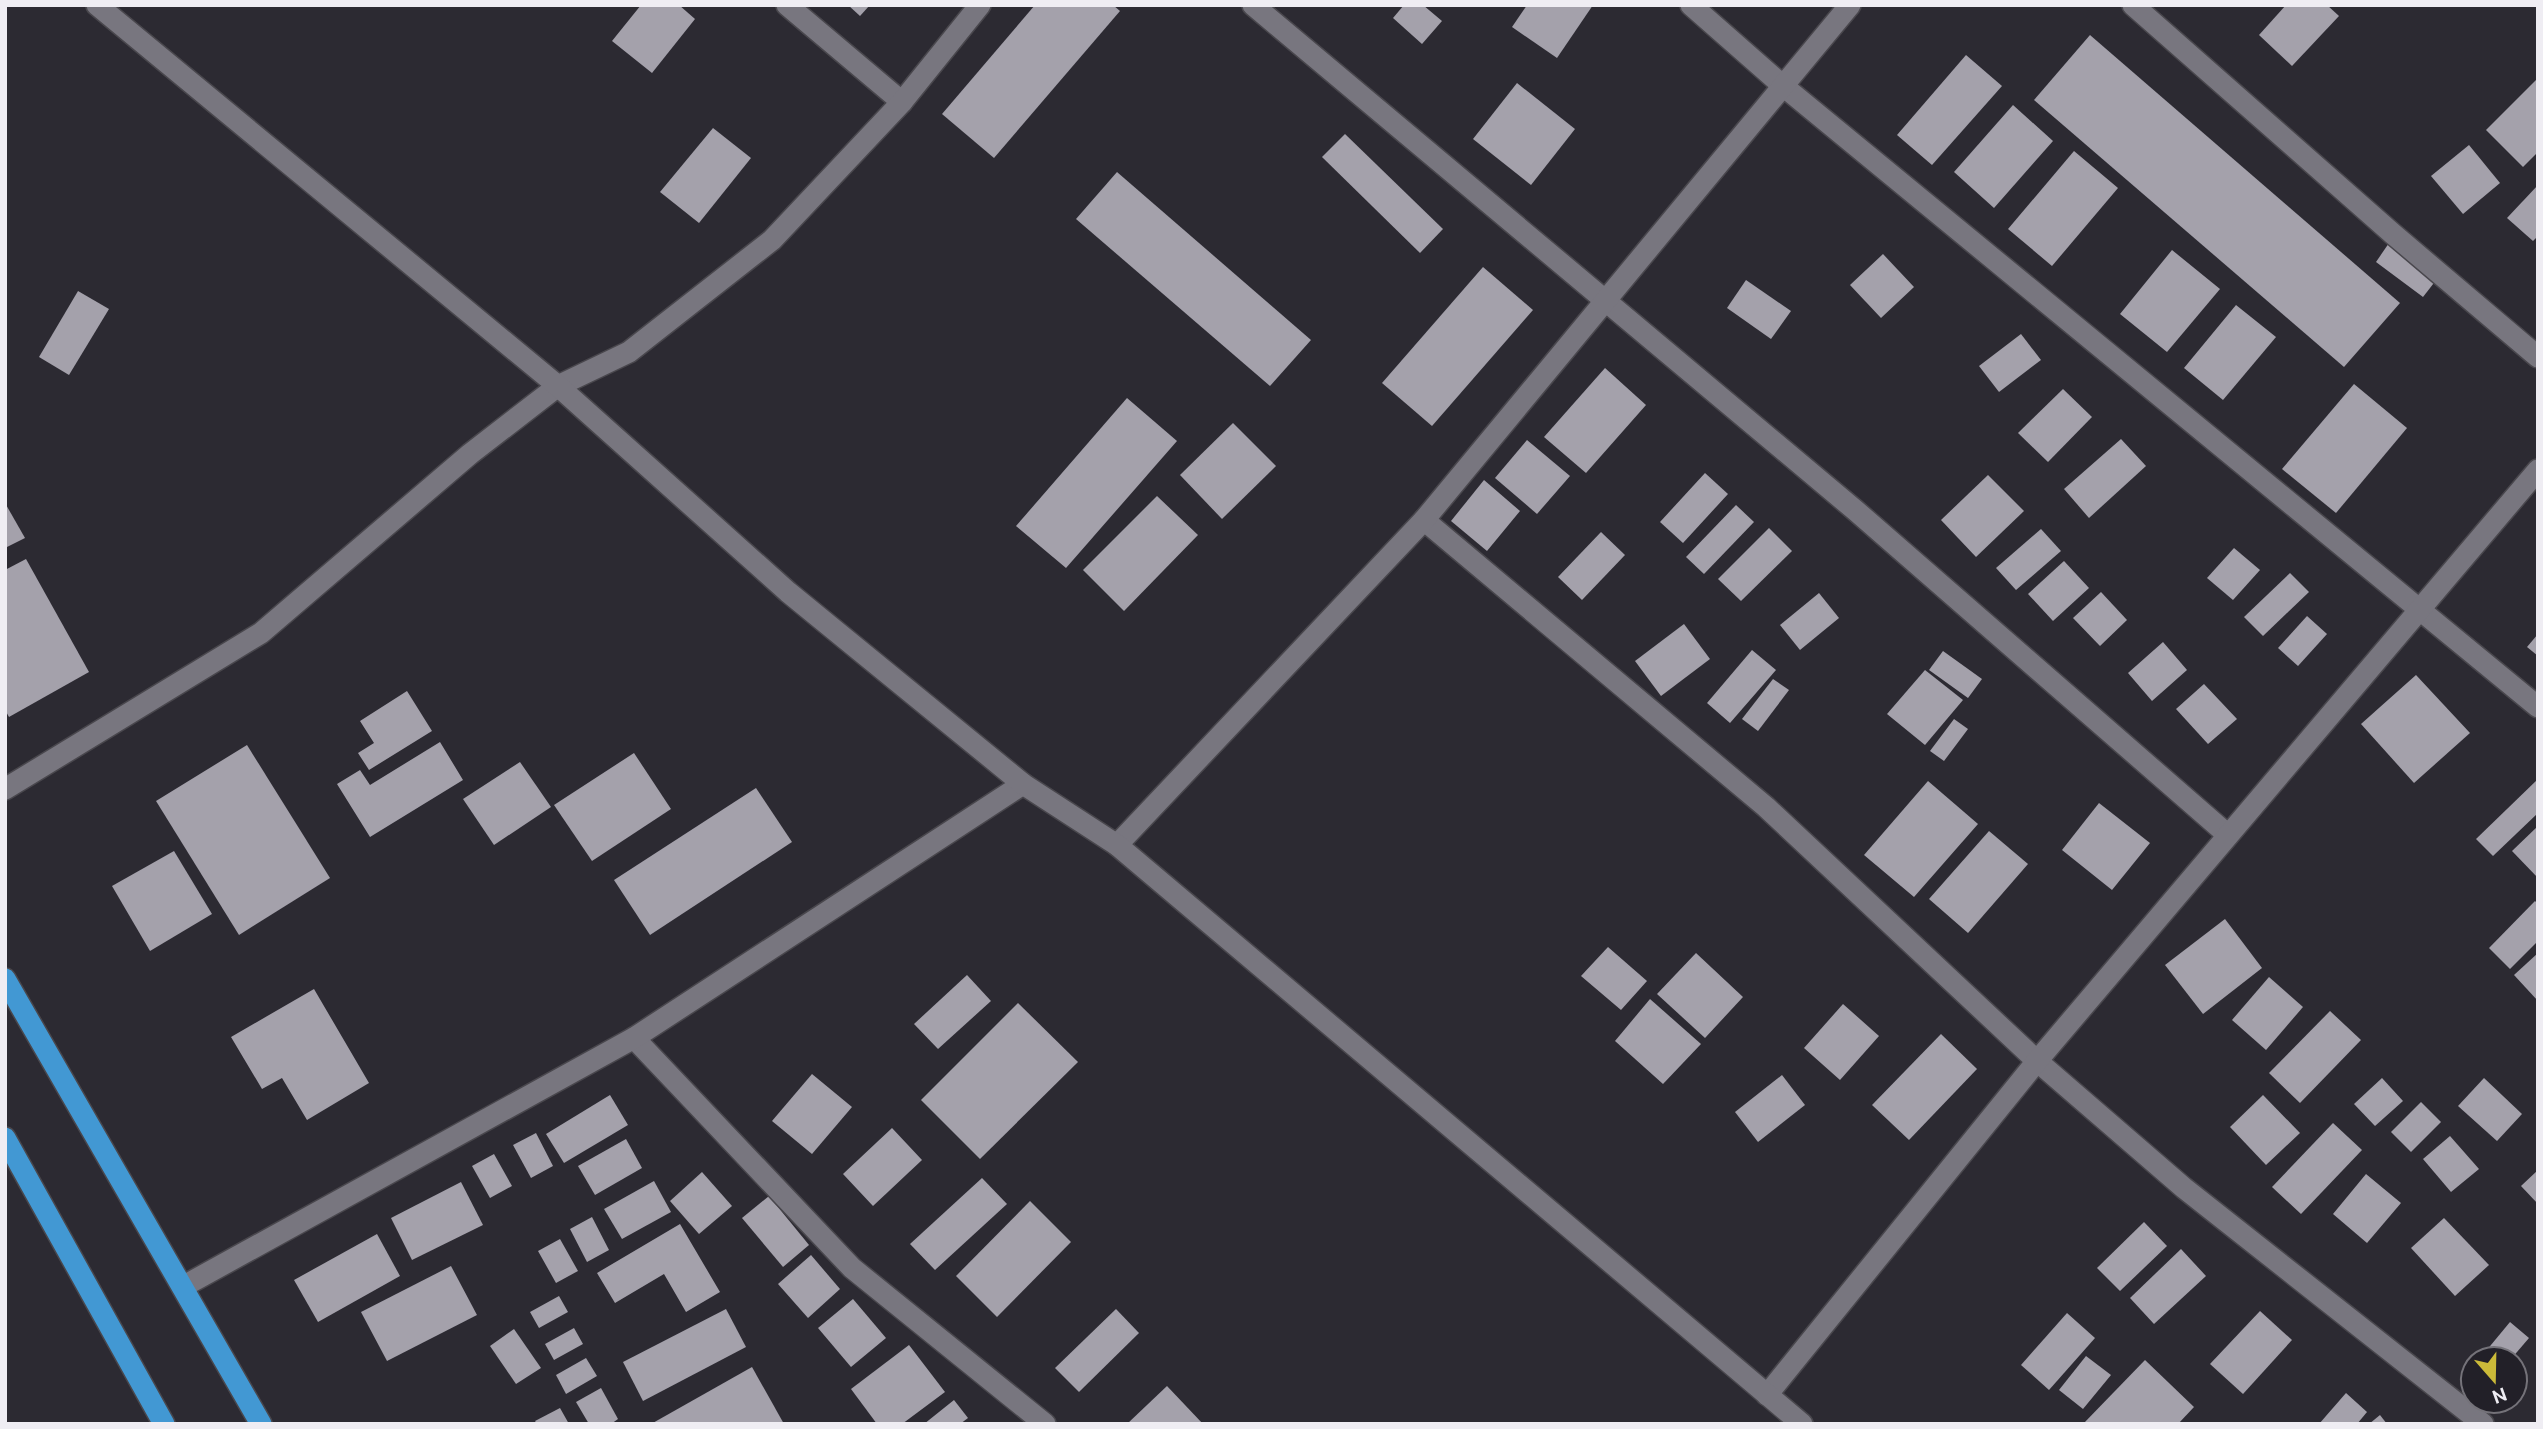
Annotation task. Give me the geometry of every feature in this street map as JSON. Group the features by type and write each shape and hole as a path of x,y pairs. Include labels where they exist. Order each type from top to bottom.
{"highway":[{"path":"5,979 261,1424"},
{"path":"5,1138 164,1424"}],"street":[{"path":"97,5 558,386 788,592 1023,784 1117,845 1802,1424"},
{"path":"787,5 902,102"},
{"path":"5,789 261,632 470,454 558,386 629,352 772,240 902,102 980,5"},
{"path":"1253,5 1603,302 1855,510 2228,835"},
{"path":"1691,5 1782,85 2538,707"},
{"path":"1117,845 1424,520 1850,5"},
{"path":"2133,5 2393,234 2538,357"},
{"path":"1767,1395 2037,1061 2538,470"},
{"path":"1424,520 1766,807 2037,1061 2184,1188 2483,1424"},
{"path":"184,1286 635,1038 1023,784"},
{"path":"635,1038 852,1268 1045,1424"}],"building":[{"path":"641,5 679,5 695,19 652,73 612,41"},
{"path":"848,5 870,5 860,16"},
{"path":"1035,5 1113,5 1120,11 994,158 942,114"},
{"path":"1404,5 1423,5 1442,21 1422,44 1393,18"},
{"path":"1527,5 1593,5 1557,58 1512,27"},
{"path":"2286,5 2327,5 2339,16 2292,66 2259,35"},
{"path":"2090,35 2400,303 2344,367 2034,100"},
{"path":"1966,55 2002,86 1932,165 1897,135"},
{"path":"2538,78 2538,152 2523,167 2486,130"},
{"path":"1517,83 1575,129 1531,185 1473,139"},
{"path":"2013,105 2053,141 1994,208 1954,172"},
{"path":"713,128 751,158 699,223 660,192"},
{"path":"1345,134 1443,229 1420,253 1322,157"},
{"path":"2469,145 2500,183 2463,214 2431,176"},
{"path":"2074,151 2118,188 2052,266 2008,229"},
{"path":"1117,172 1311,340 1270,386 1076,219"},
{"path":"2538,185 2538,236 2533,241 2507,218"},
{"path":"2389,243 2437,279 2423,297 2376,262"},
{"path":"2172,250 2220,289 2167,352 2120,314"},
{"path":"1883,254 1914,287 1881,318 1850,285"},
{"path":"1483,267 1533,310 1432,426 1382,383"},
{"path":"1746,280 1791,311 1771,339 1727,308"},
{"path":"78,291 109,309 69,375 39,357"},
{"path":"2236,305 2276,337 2223,400 2184,368"},
{"path":"2021,334 2041,360 1999,392 1979,366"},
{"path":"1605,368 1646,405 1586,473 1544,437"},
{"path":"2354,384 2407,428 2336,513 2282,469"},
{"path":"2063,389 2092,417 2048,462 2018,433"},
{"path":"1127,398 1177,441 1066,568 1016,526"},
{"path":"1233,423 1276,466 1222,519 1180,475"},
{"path":"2121,439 2146,466 2089,518 2064,489"},
{"path":"1527,440 1570,476 1537,514 1495,478"},
{"path":"1705,473 1728,494 1683,543 1660,522"},
{"path":"1988,475 2024,511 1976,557 1941,520"},
{"path":"1484,480 1520,511 1487,551 1451,521"},
{"path":"1157,496 1198,535 1124,611 1083,570"},
{"path":"5,503 25,538 5,548"},
{"path":"1736,505 1754,522 1704,574 1686,557"},
{"path":"1769,528 1792,551 1741,601 1718,579"},
{"path":"2041,529 2061,551 2016,590 1996,568"},
{"path":"1601,532 1625,555 1582,600 1558,577"},
{"path":"2234,548 2260,570 2233,600 2207,578"},
{"path":"26,559 89,672 9,717 5,710 5,570"},
{"path":"2064,561 2089,588 2053,621 2028,594"},
{"path":"2290,573 2309,592 2263,636 2244,617"},
{"path":"2101,592 2127,620 2100,646 2073,618"},
{"path":"1819,593 1839,618 1800,650 1780,625"},
{"path":"2307,616 2327,634 2298,666 2278,648"},
{"path":"1684,624 1710,659 1661,696 1635,661"},
{"path":"2538,634 2538,656 2527,647"},
{"path":"2163,642 2187,670 2152,701 2128,673"},
{"path":"1752,650 1776,670 1730,723 1707,703"},
{"path":"1943,651 1982,679 1968,698 1929,670"},
{"path":"1925,670 1963,700 1925,745 1887,714"},
{"path":"2416,675 2470,733 2414,783 2361,724"},
{"path":"1773,679 1789,690 1758,731 1742,719"},
{"path":"2204,684 2237,719 2208,744 2176,709"},
{"path":"407,691 432,731 369,770 358,753 374,743 360,721"},
{"path":"1954,719 1968,729 1944,761 1930,751"},
{"path":"440,742 463,780 370,837 337,784 360,770 370,785"},
{"path":"247,745 330,878 239,935 156,801"},
{"path":"634,753 671,809 592,861 554,805"},
{"path":"520,762 551,807 494,845 463,799"},
{"path":"2538,779 2538,813 2493,856 2476,839"},
{"path":"1928,781 1978,824 1914,897 1864,855"},
{"path":"756,788 792,842 650,935 614,880"},
{"path":"2099,803 2150,843 2112,890 2062,850"},
{"path":"2538,826 2538,878 2512,851"},
{"path":"1989,831 2028,864 1968,933 1929,899"},
{"path":"174,851 212,914 150,951 112,886"},
{"path":"2535,901 2538,904 2538,941 2510,969 2489,948"},
{"path":"2225,919 2262,968 2203,1014 2165,965"},
{"path":"1608,947 1647,981 1621,1010 1581,976"},
{"path":"1696,953 1743,997 1705,1038 1657,994"},
{"path":"2538,953 2538,1001 2514,975"},
{"path":"967,975 991,1001 938,1049 914,1024"},
{"path":"2269,977 2303,1007 2266,1050 2232,1020"},
{"path":"314,989 369,1083 307,1120 282,1078 262,1089 231,1037"},
{"path":"1650,999 1701,1044 1663,1084 1615,1041"},
{"path":"1018,1003 1078,1062 980,1159 921,1100"},
{"path":"1843,1004 1879,1036 1840,1080 1804,1048"},
{"path":"2330,1011 2361,1040 2300,1103 2269,1073"},
{"path":"1941,1034 1977,1069 1909,1140 1872,1105"},
{"path":"812,1074 852,1107 812,1154 772,1121"},
{"path":"1782,1075 1805,1105 1758,1142 1735,1112"},
{"path":"2382,1078 2403,1101 2375,1126 2354,1104"},
{"path":"2484,1078 2522,1114 2497,1141 2458,1106"},
{"path":"610,1095 628,1125 564,1163 546,1134"},
{"path":"2263,1095 2300,1133 2266,1165 2230,1127"},
{"path":"2421,1102 2441,1122 2411,1152 2391,1132"},
{"path":"2333,1123 2362,1150 2301,1214 2272,1187"},
{"path":"892,1128 922,1160 873,1206 843,1174"},
{"path":"536,1133 553,1166 531,1178 513,1145"},
{"path":"2450,1136 2479,1169 2451,1192 2423,1159"},
{"path":"626,1139 642,1168 595,1195 578,1166"},
{"path":"494,1154 512,1186 490,1198 472,1166"},
{"path":"2538,1170 2538,1204 2521,1186"},
{"path":"702,1172 732,1206 699,1234 670,1201"},
{"path":"2366,1174 2401,1203 2367,1243 2333,1214"},
{"path":"982,1178 1007,1204 935,1270 910,1244"},
{"path":"654,1181 671,1212 622,1239 604,1209"},
{"path":"461,1182 483,1225 412,1260 391,1218"},
{"path":"769,1196 809,1245 783,1267 742,1218"},
{"path":"1030,1201 1071,1242 997,1317 956,1276"},
{"path":"592,1217 609,1250 587,1262 570,1229"},
{"path":"2444,1218 2489,1265 2455,1296 2411,1248"},
{"path":"2144,1222 2167,1246 2120,1291 2097,1268"},
{"path":"680,1224 720,1292 686,1312 664,1274 615,1303 597,1273"},
{"path":"377,1234 400,1276 318,1322 294,1280"},
{"path":"560,1239 578,1271 556,1283 538,1251"},
{"path":"2181,1249 2206,1276 2154,1324 2130,1298"},
{"path":"811,1255 840,1289 808,1318 778,1284"},
{"path":"451,1266 477,1315 387,1361 361,1312"},
{"path":"559,1296 568,1312 539,1328 530,1312"},
{"path":"853,1299 886,1338 851,1367 818,1328"},
{"path":"726,1309 746,1347 643,1401 623,1362"},
{"path":"1116,1309 1139,1333 1079,1392 1055,1368"},
{"path":"2260,1311 2292,1340 2243,1394 2210,1364"},
{"path":"2067,1313 2095,1338 2049,1390 2021,1365"},
{"path":"2510,1322 2529,1338 2523,1345 2491,1345"},
{"path":"574,1328 583,1344 554,1360 545,1344"},
{"path":"514,1329 541,1368 516,1384 490,1346"},
{"path":"909,1345 945,1392 902,1424 877,1424 851,1389"},
{"path":"2086,1356 2111,1375 2083,1409 2059,1390"},
{"path":"586,1358 597,1376 566,1394 556,1375"},
{"path":"2145,1360 2194,1407 2178,1424 2083,1424"},
{"path":"752,1367 784,1424 651,1424"},
{"path":"1167,1386 1203,1424 1127,1424"},
{"path":"601,1388 618,1419 611,1424 589,1424 576,1402"},
{"path":"2346,1393 2367,1412 2357,1424 2319,1424"},
{"path":"954,1400 968,1418 960,1424 924,1424"},
{"path":"560,1408 569,1424 537,1424 535,1421"},
{"path":"2380,1415 2387,1424 2369,1424"}]}
